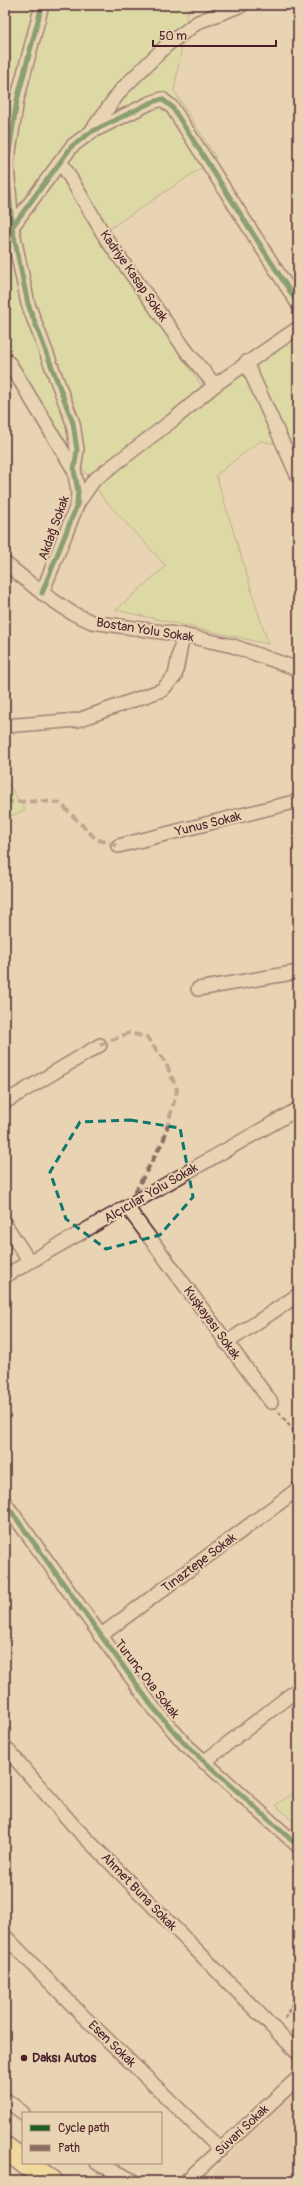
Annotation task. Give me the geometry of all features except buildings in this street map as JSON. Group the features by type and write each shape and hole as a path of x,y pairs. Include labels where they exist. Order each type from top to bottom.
{"highway":[{"path":"5,2148 22,2161"},
{"path":"27,2164 51,2181"}],"street":[{"path":"42,5 17,100 7,165 12,227 28,304 73,423 77,450 74,470"},
{"path":"91,132 121,90 167,45 198,22 242,5"},
{"path":"12,227 72,146 91,132 162,99 172,107 298,304"},
{"name":"Kadriye Kasap Sokak","path":"61,162 107,240 188,353 215,385"},
{"path":"77,504 94,480 173,420 215,385 246,362 298,328"},
{"path":"5,360 10,364 74,470"},
{"path":"246,362 298,476"},
{"name":"Akdağ Sokak","path":"42,593 77,504 78,491 74,470"},
{"name":"Bostan Yolu Sokak","path":"5,563 42,593 72,613 92,622 183,635 233,646 298,669"},
{"path":"5,726 78,720 162,690 175,676 183,635"},
{"name":"Yunus Sokak","path":"118,846 298,801"},
{"path":"198,989 298,972"},
{"path":"5,1102 100,1045"},
{"name":"Alçıcılar Yolu Sokak","path":"5,1276 298,1109"},
{"name":"Kuşkayası Sokak","path":"127,1207 271,1402"},
{"path":"5,1224 29,1261"},
{"path":"226,1343 298,1295"},
{"name":"Tınaztepe Sokak","path":"100,1636 298,1489"},
{"name":"Turunç Ova Sokak","path":"5,1503 152,1706 185,1744 298,1846"},
{"path":"204,1762 298,1689"},
{"name":"Ahmet Buna Sokak","path":"5,1747 74,1826 298,2053"},
{"name":"Esen Sokak","path":"5,1936 82,2015 221,2150"},
{"name":"Süvari Sokak","path":"186,2181 298,2078"},
{"path":"5,2099 22,2112"},
{"path":"99,2164 134,2181"}],"path":[{"path":"271,1402 298,1437"},
{"path":"278,2034 298,1991"}],"highlighted area":[{"path":"130,1120 180,1128 193,1197 160,1235 106,1249 66,1219 50,1172 80,1122"}],"shaded area":[{"path":"298,2081 298,2181 206,2181"}],"green space":[{"path":"5,5 189,5 174,91 216,158 97,237 202,386 298,320 298,447 260,441 216,475 268,644 116,610 166,566 103,498 5,356"},
{"path":"5,779 25,810 5,818"},
{"path":"298,1790 298,1826 276,1805"}],"marked path":[{"path":"5,802 42,801 60,803 96,839 118,846"},
{"path":"100,1045 129,1033 147,1037 166,1063 177,1090 164,1139 127,1207"},
{"path":"298,1798 295,1801 298,1812"}],"cycle path":[{"path":"42,5 17,100 7,165 12,227 28,304 73,423 77,450 74,470 78,491 77,505 42,593"},
{"path":"12,227 72,146 91,132 150,103 162,99 172,107 298,304"},
{"path":"5,1503 152,1706 185,1744 298,1846"}],"place":[{"name":"Daksı Autos","path":"24,2058"}]}
